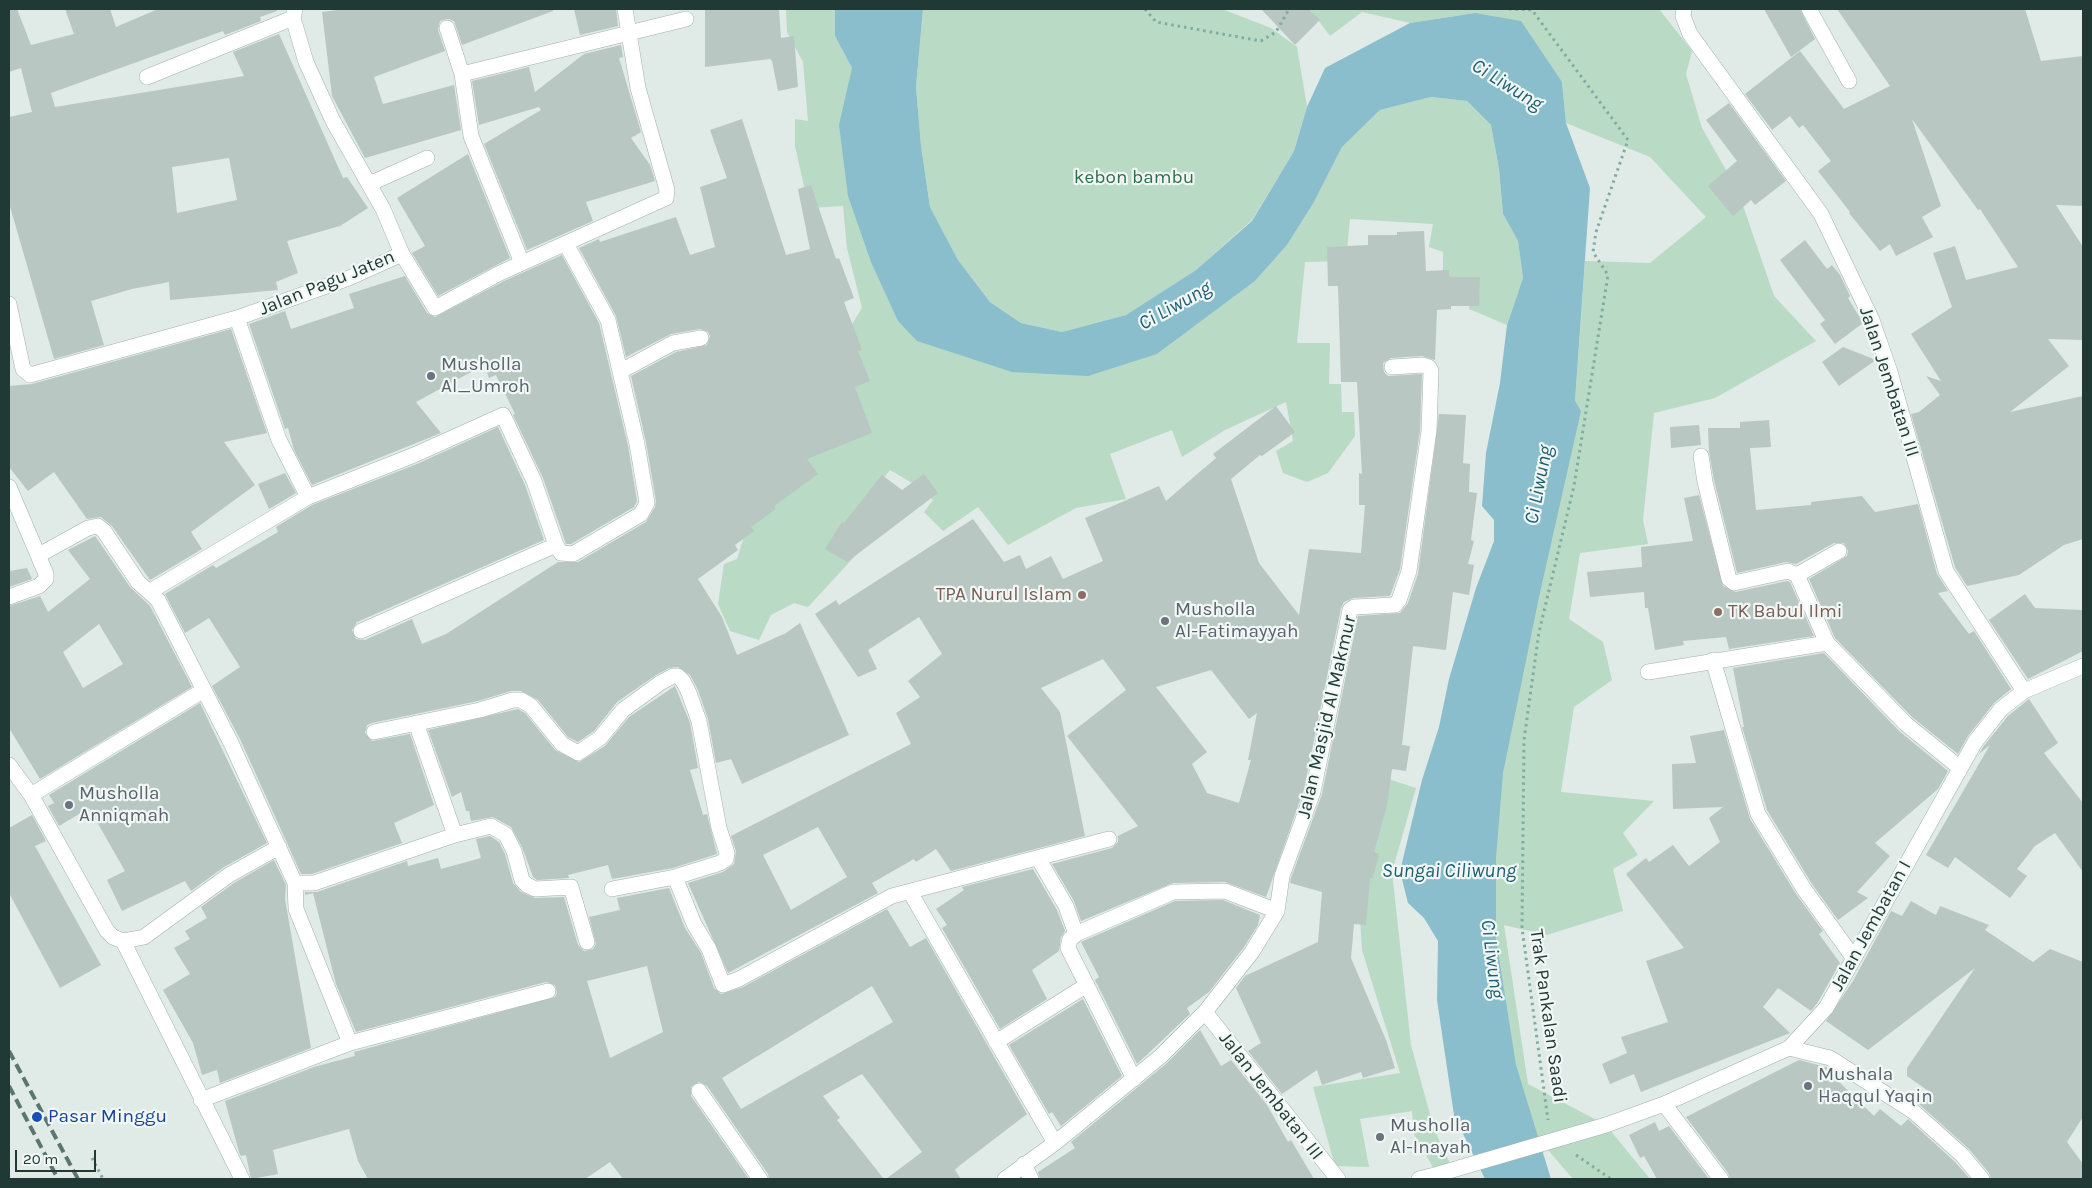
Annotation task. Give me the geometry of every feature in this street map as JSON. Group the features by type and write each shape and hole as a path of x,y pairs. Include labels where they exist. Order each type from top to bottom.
{"street":[{"path":"402,254 435,308 522,264 661,202 668,195 638,88 625,9"},
{"name":"Jalan Jembatan III","path":"1684,9 1683,16 1690,34 1822,214 1872,320 1890,372 1931,510 1946,571 2024,690"},
{"path":"1810,9 1849,81"},
{"path":"147,77 294,13"},
{"name":"Jalan Pagu Jaten","path":"9,310 23,369 30,376 237,318 349,278 402,254 383,209 334,121 306,62 294,13"},
{"path":"462,74 686,19"},
{"path":"447,28 462,74 471,136 522,264"},
{"path":"369,184 428,158"},
{"path":"149,592 308,497 414,455 503,415 534,481 556,545 561,553 573,554 636,519 647,504 637,444 621,371 608,320 566,244"},
{"path":"237,318 279,440 308,497"},
{"path":"621,371 673,343 701,338"},
{"name":"Jalan Masjid Al Makmur","path":"1005,1179 1055,1144 1134,1079 1205,1012 1252,952 1277,911 1282,876 1313,792 1350,610 1354,607 1395,605 1399,600 1409,571 1429,432 1431,371 1429,367 1423,365 1392,367"},
{"path":"1702,456 1705,482 1729,579 1734,583 1788,570 1797,575 1827,643 1906,724 1960,768"},
{"path":"9,487 46,574 44,583 9,596"},
{"path":"38,555 88,528 98,526 104,531 138,582 158,600 204,690 295,883 296,909 350,1043"},
{"path":"361,631 556,545"},
{"path":"1797,575 1839,551"},
{"path":"1648,672 1827,643"},
{"path":"1713,660 1758,814 1804,889 1853,957"},
{"name":"Jalan Jembatan I","path":"1419,1179 1606,1125 1664,1104 1789,1048 1826,1008 1974,742 2001,709 2024,690 2083,666"},
{"path":"374,732 480,710 513,700 522,700 531,706 562,744 578,753 600,738 623,710 660,683 673,676 678,676 689,693 699,721 719,828 727,853 726,859 720,864 674,877 612,889"},
{"path":"31,795 204,690"},
{"path":"416,723 455,835"},
{"path":"9,765 31,795 107,930 113,937 123,941 144,936 229,875 279,847"},
{"path":"295,883 314,883 455,835 491,826 506,835 512,845 522,880 527,885 535,889 571,887 587,942"},
{"path":"674,877 694,924 710,949 723,985 740,979 892,896 1109,839"},
{"path":"1038,858 1066,906 1076,934"},
{"path":"1134,1079 1068,948 1070,939 1076,934 1172,892 1225,891 1277,911"},
{"path":"910,892 1055,1144"},
{"path":"123,941 242,1179"},
{"path":"996,1042 1087,985"},
{"path":"201,1100 350,1043 548,990"},
{"name":"Jalan Jembatan III","path":"1205,1012 1338,1179"},
{"path":"1789,1048 1830,1058 1914,1112 1962,1155 1982,1179"},
{"path":"699,1091 760,1179"},
{"path":"1664,1104 1721,1179"},
{"path":"1024,1164 1031,1179"}],"path":[{"path":"1145,9 1156,22 1261,41 1276,32 1289,9"},
{"name":"Trak Pankalan Saadi","path":"1510,9 1532,10 1628,140 1596,232 1593,252 1608,275 1574,486 1540,632 1524,740 1522,928 1549,1128"},
{"path":"1573,1153 1611,1179"},
{"path":"92,1158 103,1179"}],"green space":[{"path":"786,9 836,9 835,36 852,68 898,321 1157,354 1255,281 1287,245 1314,202 1342,147 1380,110 1431,97 1467,101 1491,125 1499,169 1503,214 1518,241 1523,278 1507,325 1469,309 1471,277 1443,278 1443,252 1429,247 1433,224 1350,219 1346,261 1305,262 1297,343 1330,343 1329,384 1341,384 1342,412 1354,412 1355,436 1328,473 1307,482 1283,473 1276,451 1293,441 1286,402 1225,430 1182,457 1172,430 1110,454 1126,499 1076,508 1008,545 978,507 943,531 924,512 933,500 919,487 890,470 856,514 849,547 855,556 808,607 794,603 771,615 759,640 730,631 718,604 724,564 737,559 747,527 828,363 862,308 847,248 843,206 809,208 795,146 795,119 808,121 803,62 787,32"},
{"name":"kebon bambu","path":"923,9 1222,9 1271,28 1297,47 1307,107 1294,151 1252,220 1196,270 1126,315 1062,332 1021,323 990,302 958,260 930,207 921,146 916,87"},
{"path":"1310,9 1659,9 1692,51 1686,74 1702,128 1738,191 1774,296 1816,341 1715,398 1654,413 1643,520 1648,544 1580,553 1569,619 1603,642 1612,680 1574,707 1561,792 1654,801 1623,833 1638,855 1613,869 1623,911 1547,935 1504,925 1528,1084 1606,1125 1650,1179 1573,1179 1536,1136 1503,1112 1470,898 1575,401 1585,261 1650,263 1706,217 1650,157 1566,123 1562,82 1475,13 1410,23 1362,12 1330,36"},
{"path":"1379,776 1416,788 1392,872 1411,1045 1434,1129 1457,1179 1434,1179 1434,1169 1414,1134 1412,1111 1360,1119 1369,1167 1335,1166 1313,1087 1400,1073 1362,950 1360,918"}],"water":[{"name":"Sungai Ciliwung","path":"835,9 923,9 916,87 921,146 930,207 958,260 990,302 1021,323 1062,332 1126,315 1196,270 1252,221 1294,151 1307,107 1325,68 1410,23 1475,13 1521,21 1562,82 1566,123 1590,188 1575,401 1581,411 1539,597 1503,773 1496,858 1496,939 1516,1065 1551,1179 1485,1179 1454,1115 1437,1000 1438,941 1424,918 1408,903 1400,871 1422,780 1439,727 1449,679 1476,588 1494,541 1494,520 1482,506 1486,453 1500,383 1507,325 1523,278 1518,241 1503,214 1499,169 1491,125 1467,101 1431,97 1380,110 1342,147 1314,202 1287,245 1255,281 1157,354 1088,376 1012,372 917,341 898,321 871,262 848,196 839,125 852,68 835,36"}],"building":[{"path":"9,9 17,9 31,45 74,34 65,9 110,9 116,27 158,9 276,9 277,11 260,17 261,21 225,35 223,31 51,93 55,107 244,76 233,52 279,34 343,178 347,177 368,208 340,226 287,241 298,273 276,282 278,290 170,300 169,282 132,289 91,301 104,345 54,359 9,203 9,117 32,112 21,68 9,72","holes":["229,158 237,200 177,213 172,167"]},
{"path":"345,9 553,9 553,11 462,45 454,21 448,19 440,21 438,30 445,51 374,77 383,104 454,85 461,130 365,158 332,96 322,12"},
{"path":"574,9 616,9 618,26 580,35"},
{"path":"705,9 779,9 781,38 794,36 798,87 778,91 770,59 705,67"},
{"path":"1261,9 1309,9 1320,20 1295,45"},
{"path":"1764,9 1800,9 1815,39 1791,57"},
{"path":"1837,9 2025,9 2041,61 2083,56 2083,206 2056,205 2083,247 2083,340 2048,339 2069,366 2010,412 2083,396 2083,539 2064,545 2019,575 1967,586 1955,567 1911,414 1919,412 1940,395 1926,376 1941,381 1911,334 1952,307 1933,253 1955,246 1966,280 2018,267 1980,209 1978,210 1912,119 1941,206 1922,217 1933,237 1896,256 1890,244 1880,251 1818,171 1831,161 1803,125 1799,128 1790,116 1772,130 1745,94 1800,51 1844,109 1890,86"},
{"path":"621,45 623,57 619,58 641,132 631,138 650,165 655,181 586,202 593,221 527,250 484,144 541,110 539,107 479,125 472,81 529,67 535,92 584,54"},
{"path":"1729,103 1786,181 1755,205 1751,200 1733,216 1708,186 1737,161 1706,120"},
{"path":"742,119 786,255 810,249 798,189 811,185 836,259 839,258 854,298 844,302 862,350 858,351 870,381 855,387 872,433 807,459 818,474 774,506 776,509 751,527 754,531 735,545 738,550 698,579 722,617 737,655 786,633 800,623 849,735 742,784 731,759 716,763 708,719 698,690 690,675 678,667 669,668 656,675 617,702 594,731 578,742 568,737 538,700 521,691 511,691 478,701 372,723 367,725 365,733 372,741 410,734 434,805 394,823 402,843 312,874 301,874 240,739 212,686 240,667 209,618 185,633 165,594 213,565 216,568 278,532 276,527 312,505 417,464 498,427 525,485 544,540 357,622 352,630 356,639 365,640 412,619 422,644 446,634 558,562 578,562 646,522 655,507 656,501 646,442 631,376 676,352 707,345 710,336 708,332 700,329 671,334 626,357 616,316 579,248 599,239 600,242 676,217 690,255 715,247 700,187 727,178 710,130"},
{"path":"468,154 510,258 438,296 412,253 425,246 397,198"},
{"path":"1424,231 1426,271 1449,270 1449,277 1480,277 1479,306 1451,306 1451,309 1437,310 1435,360 1422,356 1391,358 1383,363 1384,372 1388,376 1422,374 1420,430 1400,569 1390,596 1353,598 1344,602 1341,608 1304,789 1266,897 1225,882 1173,883 1081,921 1074,901 1052,864 1112,848 1118,842 1118,836 1138,826 1067,736 1126,690 1103,659 1041,688 1060,712 1085,836 951,871 936,849 916,862 914,859 872,883 878,893 728,973 688,883 723,872 734,864 736,851 731,836 911,744 896,713 920,697 908,681 942,654 919,617 868,650 877,669 858,677 815,614 836,600 839,605 973,519 1004,562 1020,555 1026,569 1051,556 1063,579 1103,561 1085,518 1159,486 1166,501 1216,458 1213,454 1276,406 1295,432 1262,456 1260,455 1231,479 1259,563 1299,615 1309,549 1361,553 1365,505 1359,505 1359,473 1362,474 1357,382 1341,382 1338,286 1328,286 1327,247 1368,245 1368,235 1397,235 1397,232","holes":["1211,670 1249,719 1257,713 1248,760 1251,760 1239,803 1207,793 1192,764 1207,752 1156,687","818,827 847,877 791,910 763,855"]},
{"path":"1805,240 1827,269 1832,265 1840,275 1850,296 1848,298 1863,323 1835,344 1820,324 1825,320 1780,260"},
{"path":"562,255 599,323 628,446 637,501 634,507 571,544 566,544 543,478 513,415 515,414 496,375 489,378 484,365 416,402 441,433 312,485 294,450 288,428 285,429 249,324 285,311 291,329 354,308 349,294 405,276 427,313 435,317 504,281"},
{"path":"231,329 267,433 224,442 255,485 191,532 202,549 150,580 112,526 101,517 87,519 54,472 28,491 9,467 9,386 32,384"},
{"path":"1843,347 1876,360 1839,386 1822,362"},
{"path":"1439,414 1466,415 1463,463 1470,464 1469,492 1477,493 1471,540 1474,541 1468,564 1474,565 1469,595 1453,592 1446,650 1413,646 1402,745 1410,746 1406,771 1392,769 1387,805 1374,852 1379,854 1373,878 1370,878 1366,925 1354,924 1351,958 1386,1040 1395,1068 1363,1078 1361,1072 1322,1085 1317,1070 1282,1094 1248,1051 1261,1043 1236,988 1245,976 1318,942 1322,892 1290,883 1291,878 1322,794 1358,616 1400,613 1408,603 1418,574"},
{"path":"1769,420 1771,447 1750,448 1756,510 1811,505 1811,502 1862,496 1875,512 1918,504 1937,574 1948,591 1938,593 1969,634 1974,631 2011,689 1994,703 1968,736 1958,754 1912,717 1835,638 1809,579 1847,556 1848,551 1844,543 1834,543 1796,564 1786,562 1737,573 1714,480 1709,452 1708,428 1740,428 1740,422"},
{"path":"1699,425 1701,445 1671,448 1670,427"},
{"path":"285,473 296,493 269,509 258,484"},
{"path":"924,474 938,493 847,562 825,549 842,522 844,523 882,475 902,490"},
{"path":"1699,495 1723,586 1736,592 1787,581 1790,582 1814,636 1729,649 1726,637 1683,641 1684,645 1655,650 1648,608 1645,608 1644,592 1590,597 1587,572 1642,567 1641,547 1693,541 1684,498"},
{"path":"95,536 130,587 150,606 192,687 40,779 9,728 9,606 40,596 48,612 90,579 68,550","holes":["99,624 123,664 83,688 63,652"]},
{"path":"27,568 32,579 9,587 9,571"},
{"path":"2025,594 2035,608 2083,610 2083,651 2028,679 1989,620"},
{"path":"1824,653 1899,731 1948,771 1938,789 1875,843 1890,856 1857,892 1868,898 1838,920 1812,884 1767,810 1742,727 1744,727 1733,668"},
{"path":"675,686 690,723 698,768 690,770 703,815 707,814 717,854 673,868 612,879 608,865 568,875 569,878 537,880 533,877 522,847 511,827 493,817 471,821 461,792 452,797 428,730 518,709 525,713 555,750 579,762 605,746 629,717"},
{"path":"2029,699 2058,743 2044,753 2083,803 2083,872 2055,833 2035,846 2017,869 2027,876 2010,898 1955,857 1948,868 1926,855 1990,745 1979,754 1983,747 2008,716"},
{"path":"200,703 267,843 224,867 191,891 185,881 122,911 107,880 125,871 89,808 59,826 48,806 54,803 49,795"},
{"path":"1724,730 1750,819 1796,894 1823,931 1819,934 1840,963 1811,1011 1778,988 1763,1007 1790,1033 1641,1092 1634,1074 1610,1084 1602,1064 1627,1053 1621,1037 1668,1022 1646,961 1684,948 1626,874 1646,858 1649,862 1673,845 1689,866 1720,842 1709,818 1723,807 1673,809 1672,764 1696,763 1690,736"},
{"path":"32,815 46,841 35,846 101,965 60,988 9,893 9,828"},
{"path":"490,836 499,842 505,854 513,883 521,892 535,898 564,897 578,945 584,951 593,949 596,944 589,917 620,910 617,898 669,888 685,928 701,953 714,988 721,994 743,987 887,909 910,947 926,938 1027,1114 959,1166 955,1170 961,1179 886,1179 922,1152 862,1074 823,1096 840,1118 837,1120 884,1179 769,1179 768,1174 707,1086 699,1082 691,1087 691,1096 749,1179 623,1179 610,1162 585,1179 368,1179 358,1161 349,1129 273,1150 278,1174 251,1179 246,1155 241,1156 239,1152 225,1101 314,1067 355,1056 354,1052 555,997 557,993 555,985 546,982 356,1032 336,984 313,893 305,895 305,892 317,892 407,861 408,866 438,858 441,869 481,858 476,839","holes":["647,966 663,1032 610,1058 587,981","872,986 893,1022 741,1109 722,1078"]},
{"path":"274,860 286,885 285,899 311,1048 220,1083 217,1070 202,1075 193,1043 163,990 190,974 174,948 190,939 185,931 207,918 201,907 234,883"},
{"path":"1033,869 1057,910 1065,931 1061,937 1059,951 1032,970 1047,999 1000,1029 942,928 947,925 936,909 964,890 962,887"},
{"path":"1223,900 1260,915 1258,925 1244,947 1209,992 1187,1008 1190,1014 1137,1064 1095,980 1099,977 1081,942 1175,901"},
{"path":"1911,901 1936,915 1940,906 1989,925 1985,930 2033,962 2050,949 2083,962 2083,1117 2067,1142 2083,1164 2083,1179 1991,1179 1989,1173 1969,1149 1919,1104 1930,1092 1907,1076 1907,1068 1975,968 1868,1050 1826,1021 1853,981 1891,911 1902,916"},
{"path":"1083,999 1122,1076 1061,1126 1052,1112 1049,1114 1009,1045"},
{"path":"1200,1030 1221,1066 1231,1060 1267,1105 1288,1142 1291,1140 1314,1179 1040,1179 1038,1172 1075,1148 1071,1142 1167,1063"},
{"path":"1799,1060 1826,1067 1839,1075 1835,1078 1874,1116 1880,1109 1901,1126 1908,1119 1955,1162 1970,1179 1730,1179 1728,1173 1686,1117"},
{"path":"1655,1122 1659,1131 1669,1126 1709,1179 1657,1179 1644,1156 1640,1158 1629,1135"}],"railway":[{"path":"9,1051 78,1179"},
{"path":"9,1086 58,1179"}],"place":[{"name":"Musholla Al_Umroh","path":"431,376"},
{"name":"TPA Nurul Islam","path":"1082,595"},
{"name":"TK Babul Ilmi","path":"1718,612"},
{"name":"Musholla Al-Fatimayyah","path":"1165,621"},
{"name":"Musholla Anniqmah","path":"69,805"},
{"name":"Mushala Haqqul Yaqin","path":"1808,1086"},
{"name":"Pasar Minggu","path":"37,1117"},
{"name":"Musholla Al-Inayah","path":"1380,1137"}],"water label":[{"name":"Ci Liwung","path":"1507,85"},
{"name":"Ci Liwung","path":"1175,306"},
{"name":"Ci Liwung","path":"1539,485"},
{"name":"Ci Liwung","path":"1492,959"}]}
